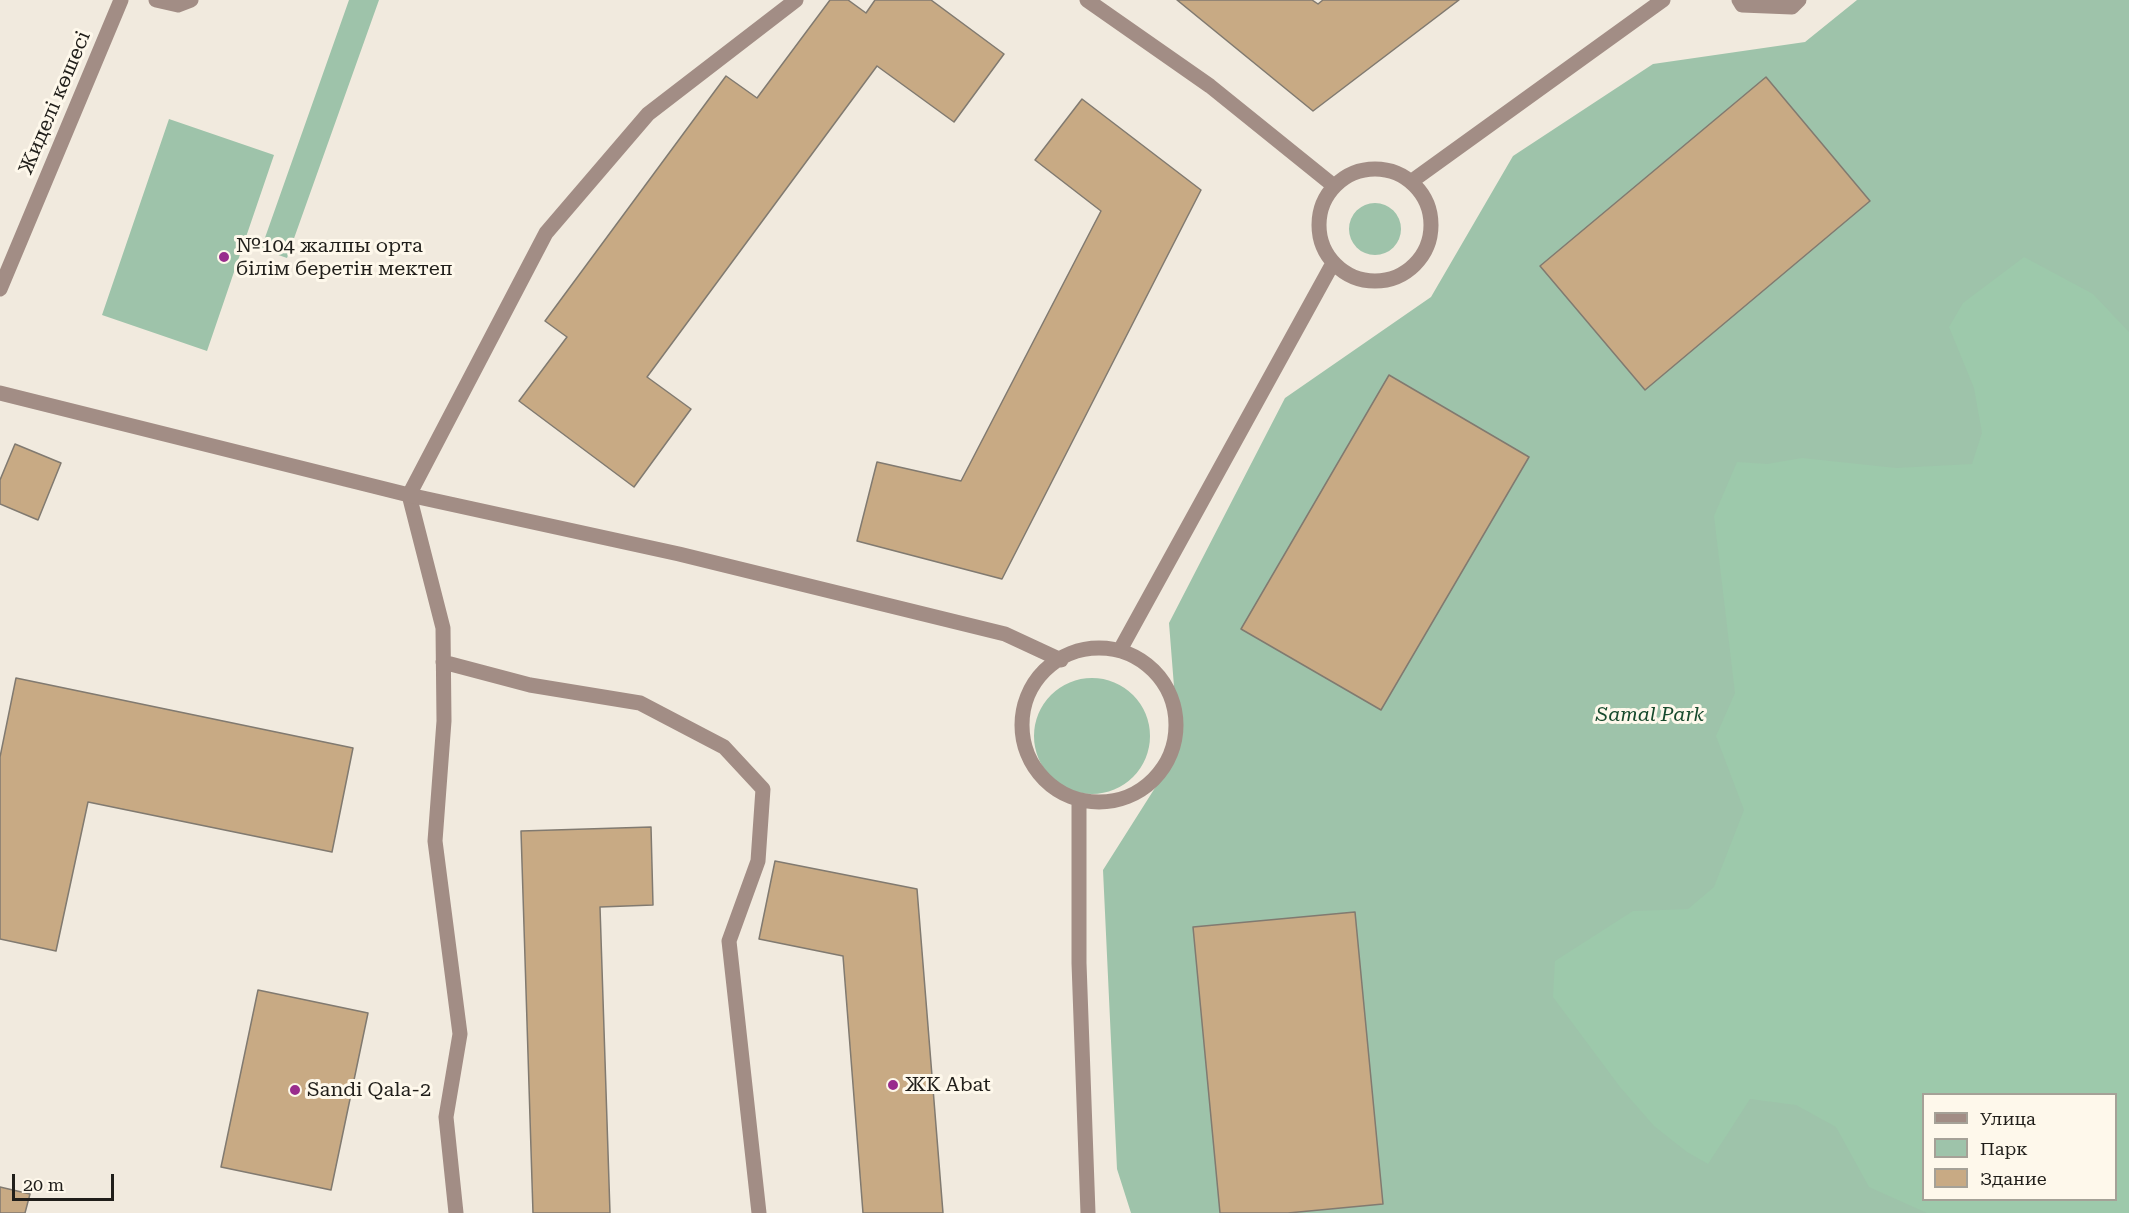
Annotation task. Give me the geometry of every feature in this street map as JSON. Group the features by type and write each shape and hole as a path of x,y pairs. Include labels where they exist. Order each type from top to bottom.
{"street":[{"name":"Жиделі көшесі","path":"0,289 121,0"},
{"path":"156,0 178,5 191,0"},
{"path":"456,1213 446,1117 460,1034 435,841 444,721 443,628 409,495 546,233 648,114 796,0"},
{"path":"1087,0 1210,86 1334,186"},
{"path":"1412,181 1663,0"},
{"path":"1738,0 1742,5 1792,7 1799,0"},
{"path":"1381,168 1398,172 1412,181 1428,203 1433,229 1425,254 1406,273 1381,282 1355,278 1333,263 1324,249 1319,232 1319,216 1324,200 1334,186 1364,169 1381,168"},
{"path":"1120,650 1333,263"},
{"path":"0,393 409,495 679,554 994,631 1061,660"},
{"path":"1079,650 1120,650 1155,670 1170,696 1175,705 1175,746 1155,781 1120,801 1079,801 1044,781 1023,746 1023,705 1044,670 1061,660 1079,650"},
{"path":"443,662 530,685 640,704 724,747 763,789 758,861 729,941 759,1213"},
{"path":"1079,801 1079,963 1089,1213"}],"green space":[{"path":"349,0 379,0 287,258 261,249"},
{"name":"Samal Park","path":"1857,0 2129,0 2129,1213 1131,1213 1117,1169 1103,870 1179,750 1169,623 1285,398 1431,297 1513,156 1653,64 1805,42"},
{"path":"169,119 274,155 207,351 102,315"},
{"path":"1375,203 1385,205 1393,211 1399,219 1401,229 1399,239 1393,247 1385,253 1375,255 1365,253 1357,247 1351,239 1349,229 1351,219 1357,211 1365,205"},
{"path":"2024,257 2093,294 2129,332 2129,1213 1927,1213 1869,1187 1836,1127 1796,1105 1750,1099 1708,1164 1687,1152 1654,1126 1620,1087 1553,997 1555,961 1633,911 1688,909 1714,887 1744,810 1716,736 1735,693 1714,516 1737,462 1767,464 1802,458 1896,468 1972,464 1982,433 1974,388 1949,327 1963,303"},
{"path":"1092,678 1114,683 1133,695 1145,714 1150,736 1145,758 1133,777 1114,789 1092,794 1070,789 1051,777 1039,758 1034,736 1039,714 1051,695 1070,683"}],"building":[{"path":"830,0 848,0 866,13 875,0 931,0 1004,54 954,122 877,66 647,377 691,409 634,487 519,401 567,337 545,321 726,76 757,98"},
{"path":"1177,0 1312,0 1318,4 1323,0 1459,0 1313,111"},
{"path":"1766,77 1870,201 1645,390 1540,266"},
{"path":"1082,99 1201,190 1002,579 857,541 877,462 961,481 1101,211 1035,160"},
{"path":"1389,375 1529,457 1381,710 1241,629"},
{"path":"15,444 61,463 38,520 0,504 0,480"},
{"path":"16,678 353,748 332,852 88,802 56,951 0,939 0,757"},
{"path":"651,827 653,905 600,907 610,1213 533,1213 521,831"},
{"name":"ЖК Abat","path":"775,861 917,889 943,1213 863,1213 843,956 759,939"},
{"path":"1355,912 1383,1204 1288,1213 1220,1213 1193,927"},
{"name":"Sandi Qala-2","path":"258,990 368,1013 331,1190 221,1167"},
{"path":"0,1187 30,1194 25,1213 0,1213"}],"place":[{"name":"№104 жалпы орта білім беретін мектеп","path":"224,257"},
{"name":"ЖК Abat","path":"893,1085"},
{"name":"Sandi Qala-2","path":"295,1090"}]}
